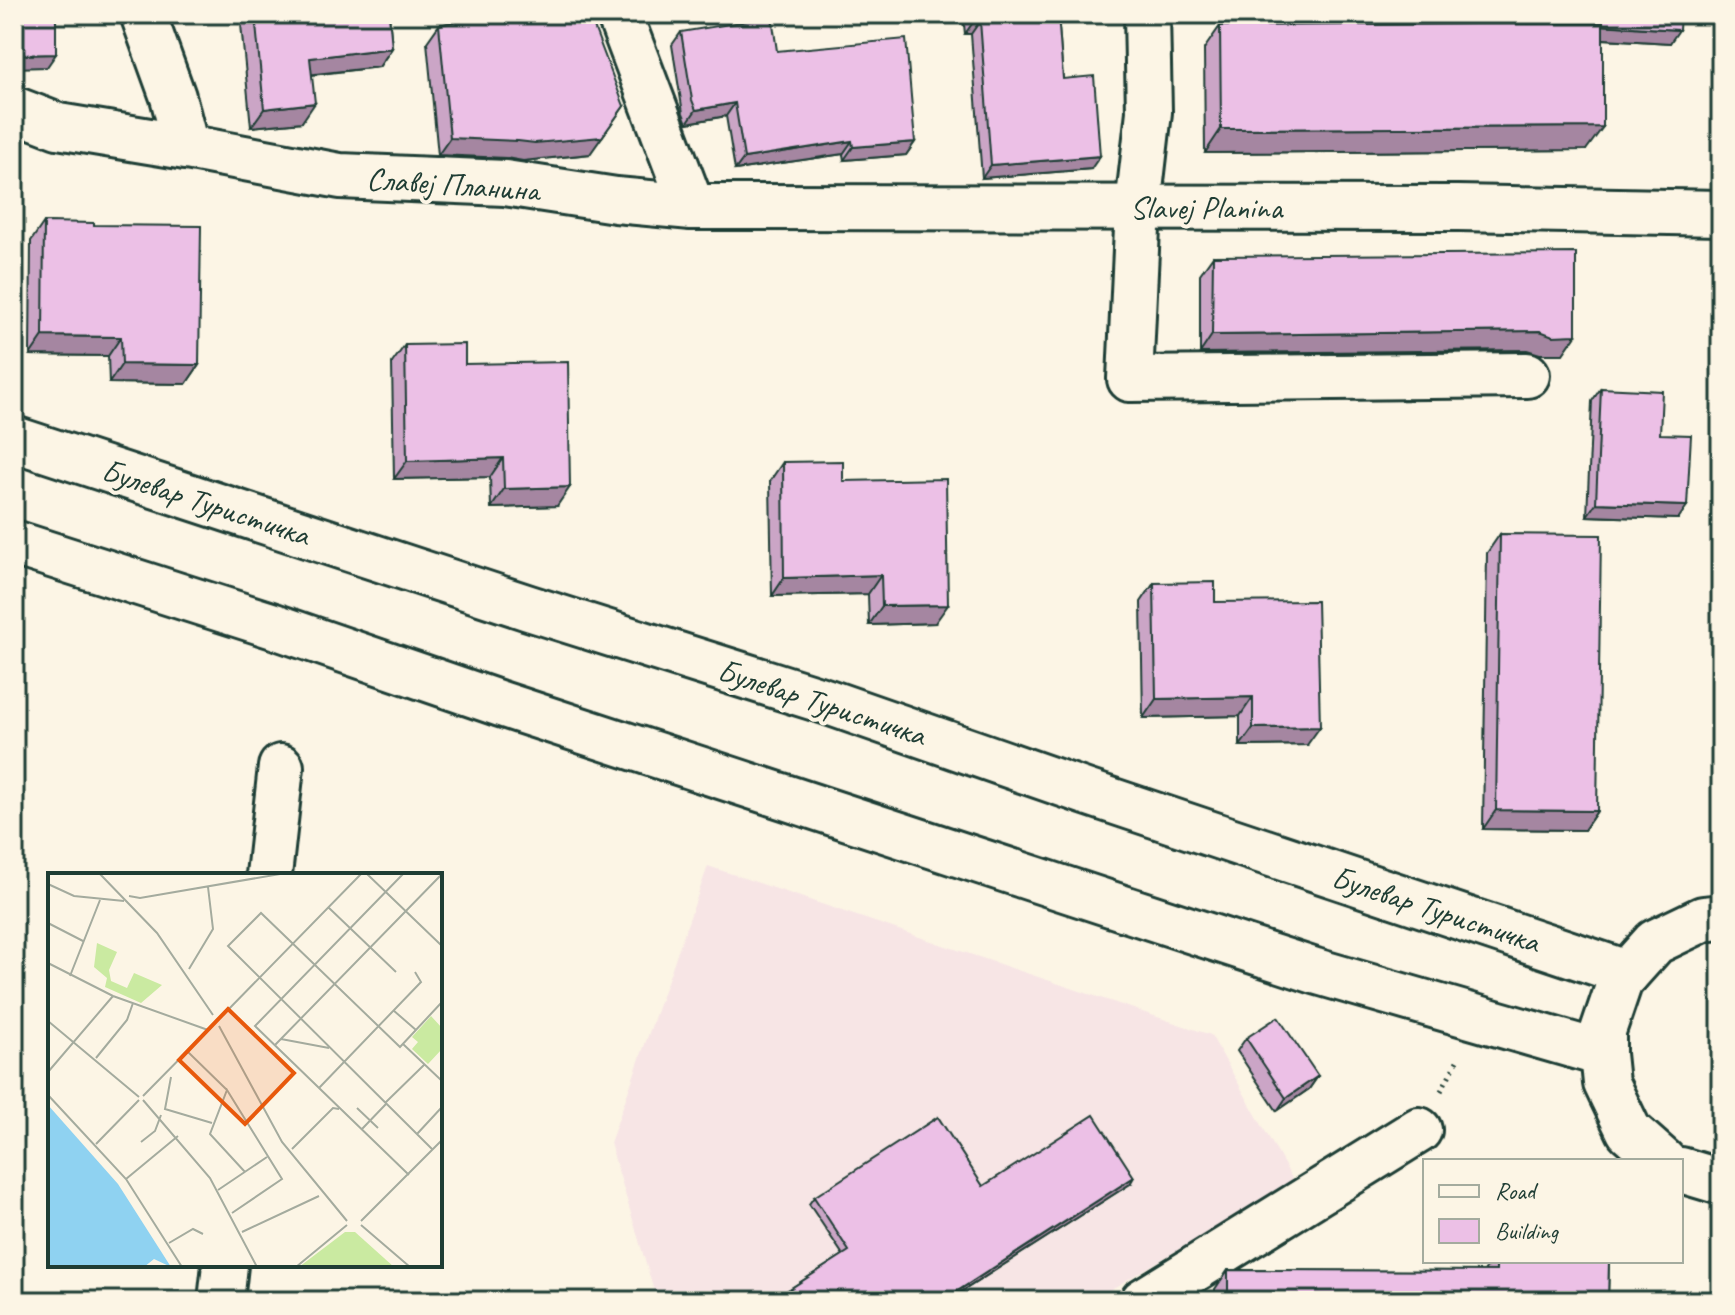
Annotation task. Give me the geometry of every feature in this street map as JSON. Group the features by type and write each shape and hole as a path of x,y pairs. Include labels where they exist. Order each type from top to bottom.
{"main road":[{"path":"143,14 173,97 186,147"},
{"path":"619,14 692,207"},
{"path":"1147,14 1149,112 1138,207 1130,379 1527,375"},
{"name":"Славеј Планина","path":"14,109 58,126 340,176 505,183 616,200 692,207"},
{"name":"Slavej Planina","path":"692,207 1458,208 1721,213"},
{"name":"Булевар Туристичка","path":"14,439 828,702 1100,797 1627,973"},
{"path":"14,543 274,626 501,704 1315,971 1603,1054"},
{"path":"269,873 281,767"},
{"path":"1661,1159 1629,1131 1606,1083 1603,1031 1620,981 1655,942 1703,919 1721,917"},
{"path":"1143,1301 1419,1130"},
{"path":"1683,1171 1721,1182"},
{"path":"221,1301 225,1267"}],"path":[{"path":"1419,1130 1482,1018"}],"shaded area":[{"path":"708,866 1211,1035 1294,1182 1091,1301 657,1301 610,1143"}],"building":[{"path":"14,14 56,14 56,54 14,55"},
{"path":"255,14 389,14 392,48 310,58 315,103 264,109"},
{"path":"473,14 589,14 624,106 602,137 535,143 450,138 439,25 474,18"},
{"path":"973,14 1058,14 1063,79 1094,76 1100,156 991,165 980,21 974,21"},
{"path":"1582,14 1680,14 1679,30 1581,23"},
{"path":"772,17 777,51 906,39 915,142 853,147 852,141 744,158 735,103 696,110 681,32"},
{"path":"1603,23 1603,127 1221,129 1220,26"},
{"path":"44,222 201,226 199,365 122,364 121,337 43,336"},
{"path":"1576,253 1576,335 1553,336 1540,331 1212,335 1213,256"},
{"path":"465,344 465,364 568,362 570,487 504,489 503,458 407,461 405,345"},
{"path":"1601,388 1662,391 1660,434 1691,435 1687,506 1596,503"},
{"path":"843,461 843,481 946,479 948,605 882,606 881,575 784,578 783,462"},
{"path":"1500,534 1601,535 1597,811 1496,810"},
{"path":"1215,582 1215,602 1317,601 1320,727 1253,728 1253,697 1156,699 1154,583"},
{"path":"1278,1017 1318,1076 1286,1098 1246,1038"},
{"path":"1094,1115 1134,1177 942,1301 771,1301 849,1251 814,1197 938,1117 983,1186"},
{"path":"1496,1263 1609,1263 1608,1301 1228,1301 1228,1270 1496,1271"}]}
